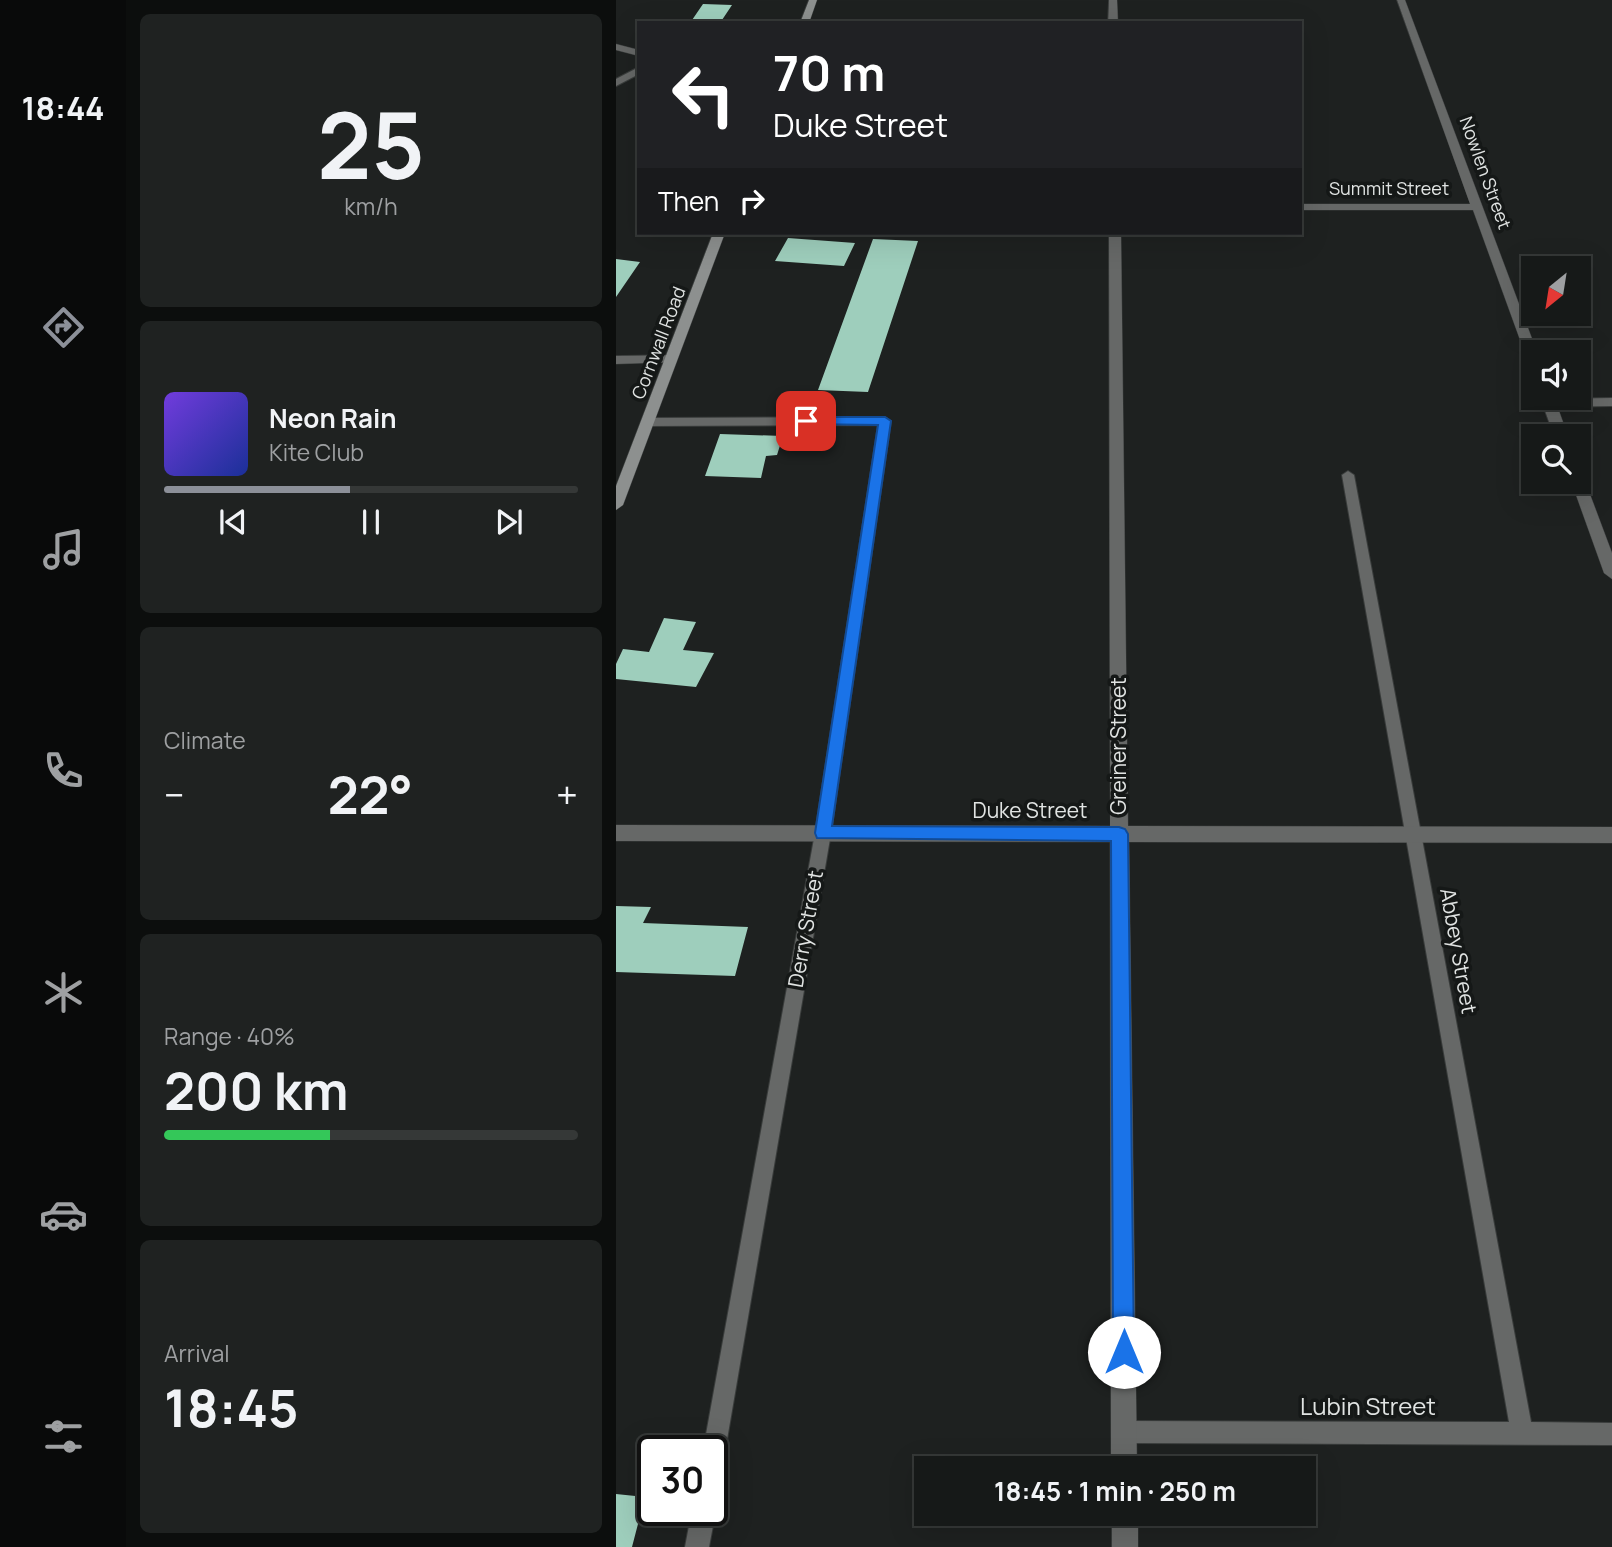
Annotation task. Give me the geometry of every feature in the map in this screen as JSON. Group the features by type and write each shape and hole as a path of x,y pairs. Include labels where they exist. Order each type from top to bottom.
{"main road":[{"path":"805,21 813,0"},
{"name":"Cornwall Road","path":"616,505 718,235"}],"street":[{"path":"1113,0 1113,21"},
{"name":"Nowlen Street","path":"1401,0 1526,340"},
{"path":"616,47 637,52"},
{"name":"Summit Street","path":"1302,207 1477,207"},
{"name":"Greiner Street","path":"1115,235 1124,1456"},
{"path":"616,360 671,359"},
{"path":"1583,494 1612,573"},
{"name":"Duke Street","path":"616,833 1612,835"},
{"path":"1125,1526 1125,1547"}],"lane":[{"path":"616,83 637,71"},
{"path":"1591,401 1612,402"},
{"name":"Derry Street","path":"647,422 885,421 823,833 717,1435"},
{"name":"Abbey Street","path":"1348,475 1522,1434"},
{"name":"Lubin Street","path":"1124,1432 1612,1434"},
{"path":"697,1547 701,1526"}],"building":[{"path":"703,4 732,5 721,21 691,21"},
{"path":"788,238 855,243 844,266 775,261"},
{"path":"873,239 918,241 868,392 818,390"},
{"path":"616,259 640,262 616,297"},
{"path":"720,434 783,436 777,455 766,456 761,478 705,476"},
{"path":"664,618 696,622 683,650 714,653 696,687 616,679 616,664 623,649 649,652"},
{"path":"616,906 651,907 643,923 748,927 735,976 616,972"},
{"path":"616,1494 637,1496 637,1526 632,1547 616,1547"}],"route":[{"path":"806,421 885,421 823,833 1119,834 1124,1352"}]}
